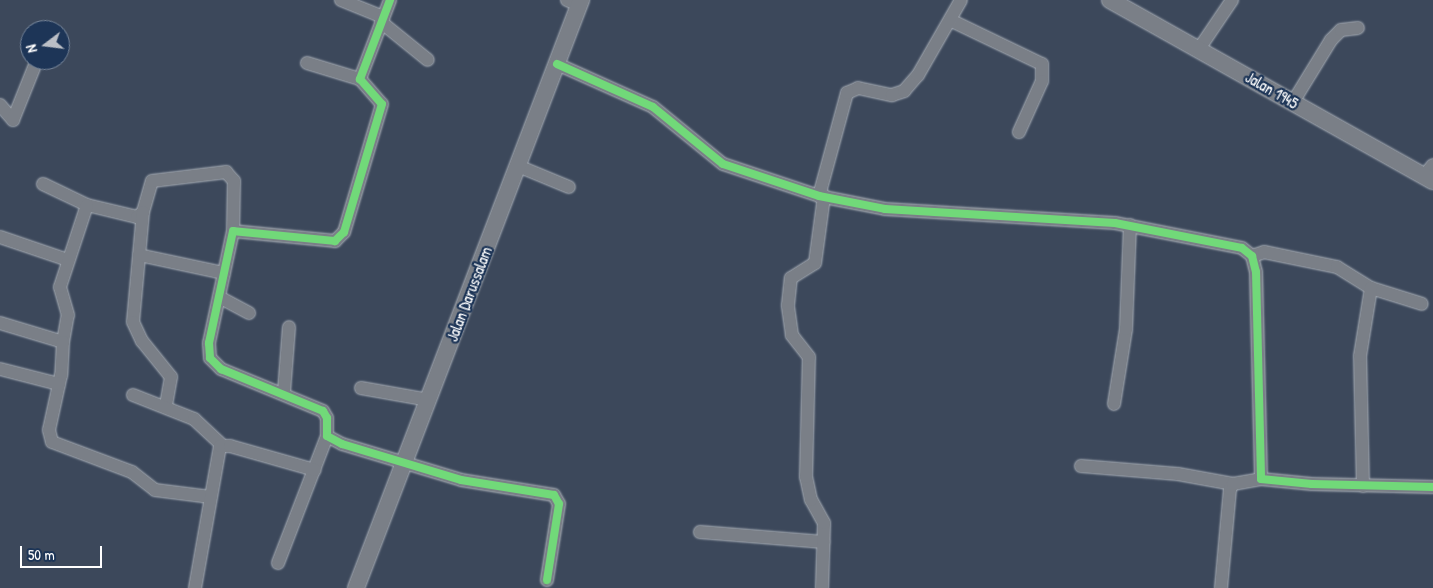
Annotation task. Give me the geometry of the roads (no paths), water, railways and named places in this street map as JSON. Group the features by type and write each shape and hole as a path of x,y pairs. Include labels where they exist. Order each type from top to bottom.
{"street":[{"path":"341,0 382,19 428,60"},
{"path":"233,231 340,239 382,104 364,88 360,79 390,0"},
{"path":"822,588 824,542 822,517 811,500 806,477 809,357 792,334 788,305 792,278 815,263 822,196 847,93 858,88 892,95 904,91 918,75 961,0"},
{"name":"Jalan 1945","path":"1110,0 1293,102 1430,174"},
{"path":"1199,48 1232,0"},
{"name":"Jalan Darussalam","path":"356,588 557,64 576,2"},
{"path":"950,20 1042,64 1042,80 1019,132"},
{"path":"1293,102 1331,40 1341,30 1358,28"},
{"path":"307,63 360,79"},
{"path":"557,64 653,107 723,164 822,196 885,209 1130,225 1242,248 1252,256 1260,478"},
{"path":"0,105 13,120 33,70"},
{"path":"518,166 569,188"},
{"path":"166,406 171,377 142,341 133,322 143,212 152,181 226,172 234,181 233,231 209,343 210,358 221,369 284,392 326,414 327,436 278,563"},
{"path":"43,184 87,205 122,216 137,217 143,212"},
{"path":"87,205 60,287 68,315 59,384 48,430 52,442 137,475 155,490 211,497"},
{"path":"1114,404 1126,329 1130,225"},
{"path":"0,237 68,260"},
{"path":"1252,256 1264,252 1337,267 1370,288 1422,304"},
{"path":"139,254 224,273"},
{"path":"1363,486 1360,356 1370,288"},
{"path":"219,297 249,313"},
{"path":"0,323 63,342"},
{"path":"284,392 289,327"},
{"path":"0,369 59,384"},
{"path":"360,388 429,400"},
{"path":"133,395 166,406 194,419 222,445 315,470"},
{"path":"327,436 404,465 461,480 554,495 559,504 547,580"},
{"path":"195,588 218,449 222,445"},
{"path":"1081,466 1178,474 1234,484 1260,478 1363,486 1433,487"},
{"path":"1221,588 1234,484"},
{"path":"700,532 824,542"}]}
